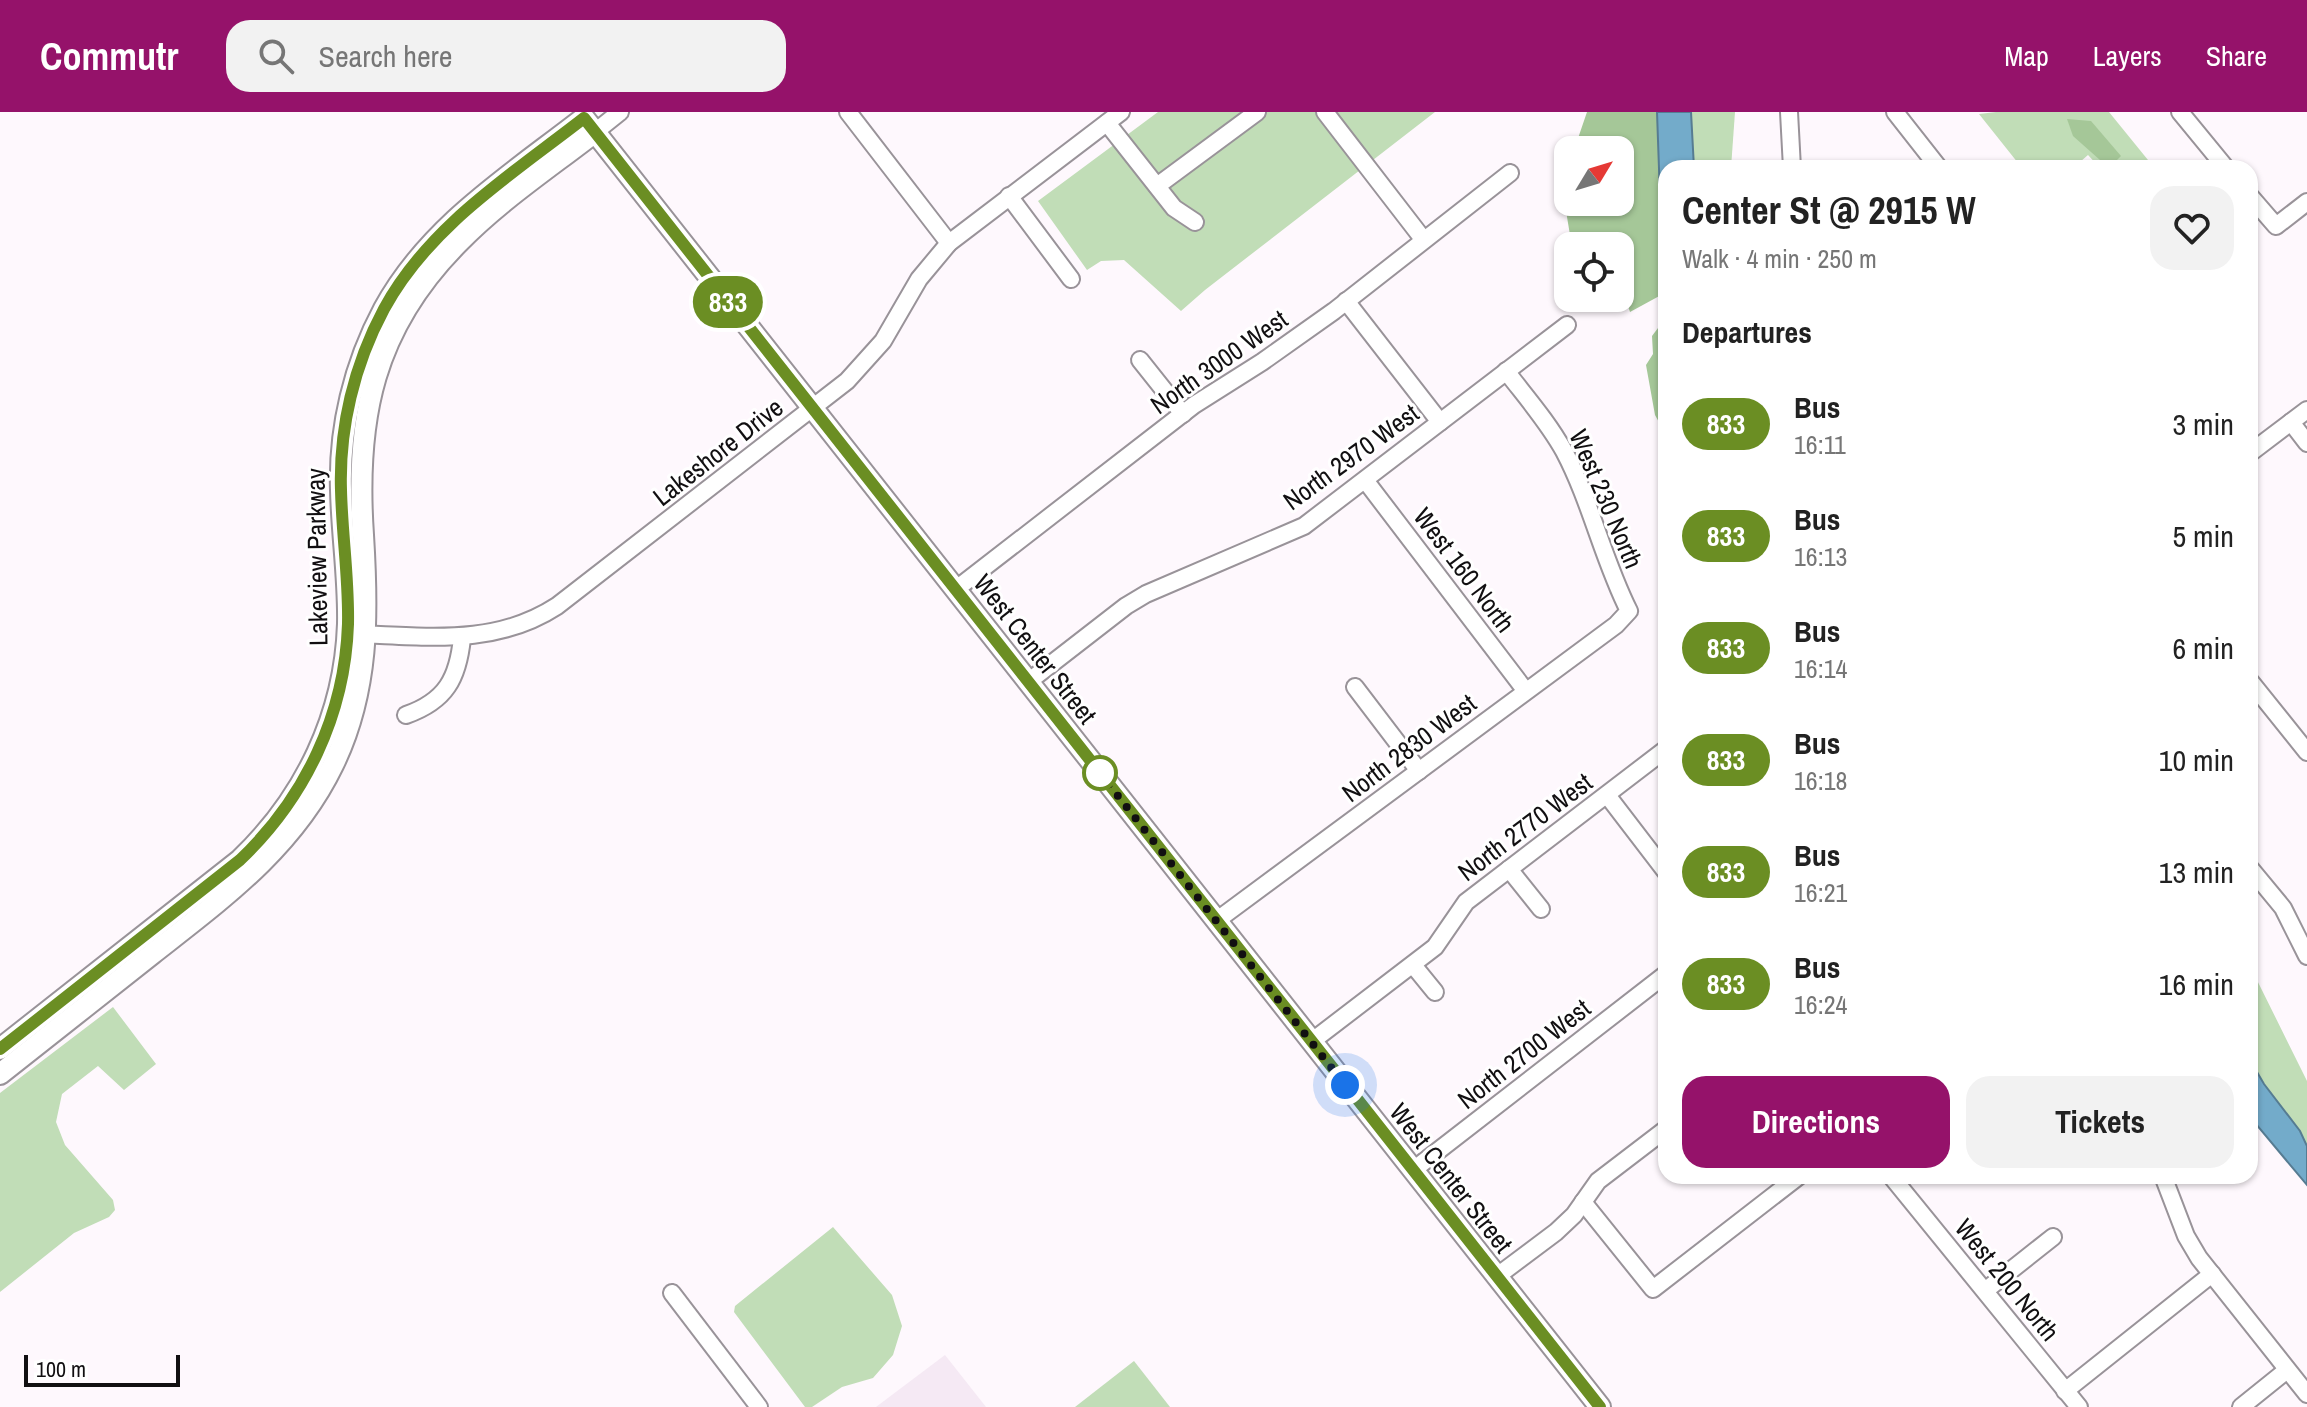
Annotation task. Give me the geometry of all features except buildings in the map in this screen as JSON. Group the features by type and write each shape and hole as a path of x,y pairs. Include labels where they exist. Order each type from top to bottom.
{"main road":[{"name":"West Center Street","path":"587,118 1600,1407"},
{"name":"Lakeview Parkway","path":"0,1074 235,889 283,843 317,796 342,745 359,690 341,455 360,362 375,326 404,277 441,233 469,207 587,118"},
{"name":"Lakeview Parkway","path":"0,1049 227,871 267,833 300,787 325,736 357,634"}],"street":[{"name":"Lakeview Parkway","path":"587,118 620,112"},
{"path":"848,112 949,243"},
{"name":"Lakeshore Drive","path":"357,634 462,638 508,630 557,606 857,373 875,352 927,267 949,243 1121,112"},
{"path":"1157,186 1257,112"},
{"path":"1325,112 1423,239"},
{"path":"1789,112 1792,160"},
{"path":"1895,112 1933,160"},
{"path":"2180,112 2217,160"},
{"path":"1107,123 1174,208 1195,222"},
{"name":"North 3000 West","path":"955,590 1183,414 1346,301 1510,173"},
{"path":"1009,196 1071,279"},
{"path":"2258,205 2276,226 2307,202"},
{"path":"1346,301 1440,422"},
{"name":"North 2970 West","path":"1028,682 1136,600 1304,526 1567,325"},
{"path":"1140,360 1183,414"},
{"name":"West 230 North","path":"1506,371 1552,430 1566,455 1629,611"},
{"path":"2258,447 2307,410"},
{"path":"2291,422 2307,443"},
{"name":"West 160 North","path":"1365,480 1525,690"},
{"name":"North 2830 West","path":"1216,921 1616,625 1629,611"},
{"path":"406,715 429,704 451,683 456,673 462,638"},
{"path":"1355,687 1419,771"},
{"path":"2258,689 2300,730 2307,752"},
{"name":"North 2770 West","path":"1311,1042 1435,947 1466,902 1658,755"},
{"path":"1607,795 1658,862"},
{"path":"1509,869 1541,909"},
{"path":"2258,878 2283,908 2307,956"},
{"path":"1413,965 1435,992"},
{"name":"North 2700 West","path":"1412,1171 1658,980"},
{"path":"1496,1277 1556,1232 1598,1181 1658,1135"},
{"path":"1583,1202 1653,1289 1789,1184"},
{"name":"West 200 North","path":"1903,1184 2079,1407"},
{"path":"2166,1184 2186,1236 2212,1274 2307,1394"},
{"path":"1986,1290 2053,1237"},
{"path":"2065,1391 2212,1274"},
{"path":"672,1293 759,1407"},
{"path":"2241,1407 2287,1370"}],"shaded area":[{"path":"945,1355 986,1407 876,1407"}],"green space":[{"path":"1158,112 1435,112 1181,311 1124,260 1101,261 1087,270 1038,201"},
{"path":"1587,112 1657,112 1658,297 1634,310 1634,232 1570,232 1567,216 1634,216 1634,136 1579,136"},
{"path":"1691,112 1735,112 1732,160 1694,160"},
{"path":"2109,112 2148,160 2093,160 2088,155 2082,160 2016,160 1979,114"},
{"path":"2067,119 2091,121 2121,156 2117,160 2100,160 2073,136"},
{"path":"1658,328 1658,420 1646,365 1653,354 1652,336"},
{"path":"2258,982 2307,1081 2307,1146 2300,1131 2258,1074"},
{"path":"113,1007 156,1064 124,1090 98,1066 62,1094 56,1122 65,1145 113,1200 115,1210 109,1217 74,1233 0,1292 0,1093"},
{"path":"833,1227 892,1295 902,1326 893,1355 873,1378 842,1387 812,1407 805,1407 734,1312 735,1306"},
{"path":"1134,1361 1170,1407 1075,1407"}],"water":[{"path":"1657,112 1691,112 1694,160 1659,160"},
{"path":"2258,1074 2300,1131 2307,1146 2307,1185 2258,1127"}],"bus line":[{"name":"833","path":"0,1049 240,860 267,833 290,803 325,736 337,700 344,664 348,607 341,455 350,399 367,344 393,293 415,261 441,233 469,207 584,118 1600,1407"}],"route":[{"path":"1100,773 1345,1085"}]}
